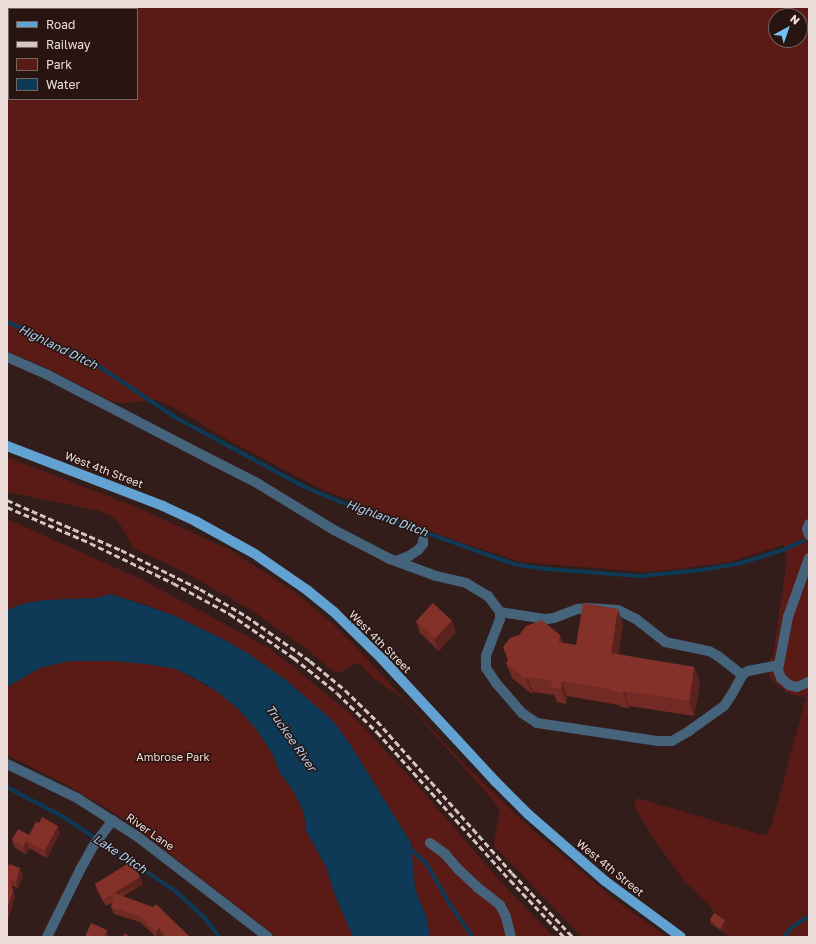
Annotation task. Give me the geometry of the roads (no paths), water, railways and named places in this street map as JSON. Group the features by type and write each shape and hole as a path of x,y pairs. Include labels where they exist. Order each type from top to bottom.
{"main road":[{"name":"West 4th Street","path":"7,446 164,506 197,522 255,554 307,590 334,612 378,655 495,781 528,814 605,881 681,937"}],"street":[{"path":"7,357 46,374 256,483 334,530 396,561 436,576 466,583 488,596 500,612 546,619 554,618 578,609 588,608 618,610 636,619 665,642 708,651 718,656 742,675"},
{"path":"809,524 807,529 809,536"},
{"path":"396,561 416,552 423,544 423,540"},
{"path":"809,558 788,617 778,665 781,678 789,685 797,687 809,682"},
{"path":"500,612 498,626 486,656 486,668 496,683 522,713 537,722 657,741 672,741 724,706 742,675 748,671 778,665"},
{"name":"River Lane","path":"7,764 55,787 113,820 157,851 268,937"},
{"path":"47,937 94,845 113,820"},
{"path":"430,843 444,854 463,875 500,904 506,917 511,937"}],"water":[{"name":"Truckee River","path":"111,594 173,615 223,639 249,654 286,680 333,721 350,744 411,843 415,889 427,918 430,937 353,937 334,893 327,869 306,831 304,813 294,792 280,773 272,753 257,730 236,707 219,693 200,681 176,669 147,664 114,661 69,661 40,668 7,687 7,610 25,603 47,600 97,598"}],"waterway":[{"name":"Highland Ditch","path":"7,322 22,328 41,340 88,359 175,417 305,487 353,507 514,564 547,569 640,576 702,570 741,563 783,550 803,541"},
{"name":"Lake Ditch","path":"7,787 64,817 176,891 206,919 220,937"},
{"path":"412,850 427,864 450,904 473,937"},
{"path":"784,937 791,928 809,916"}],"railway":[{"path":"7,500 121,550 200,589 246,616 310,661 345,690 377,721 512,873 573,937"},
{"path":"7,507 90,543 173,583 230,614 294,658 337,693 377,732 510,880 564,937"}],"park label":[{"name":"Ambrose Park","path":"173,757"}]}
